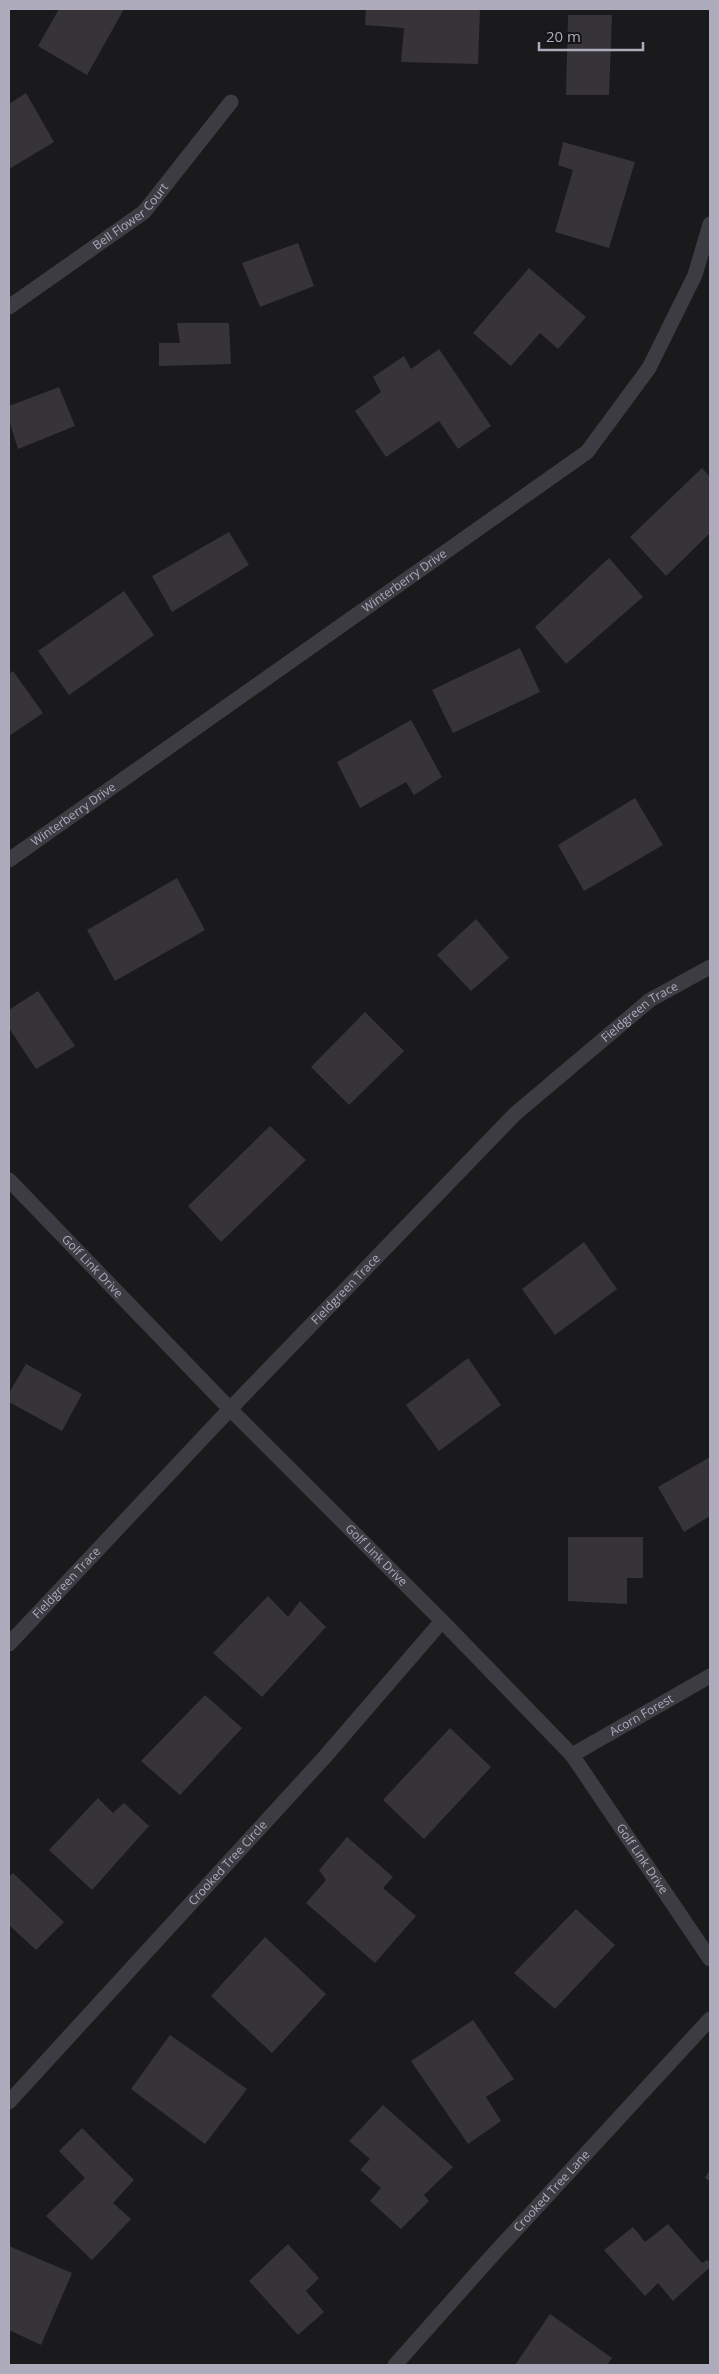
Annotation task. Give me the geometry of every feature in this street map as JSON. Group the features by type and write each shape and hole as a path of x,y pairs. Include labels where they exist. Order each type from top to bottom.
{"street":[{"name":"Bell Flower Court","path":"9,307 144,212 231,102"},
{"name":"Winterberry Drive","path":"9,860 587,452 649,368 695,275 710,224"},
{"name":"Fieldgreen Trace","path":"9,1644 230,1409 515,1114 650,1000 710,966"},
{"name":"Golf Link Drive","path":"9,1180 230,1409 442,1621 572,1755 710,1959"},
{"name":"Crooked Tree Circle","path":"9,2102 323,1759 442,1621"},
{"name":"Acorn Forest","path":"572,1755 710,1676"},
{"name":"Crooked Tree Lane","path":"395,2365 490,2258 710,2019"}],"building":[{"path":"59,9 124,9 87,75 38,46"},
{"path":"366,9 480,9 478,64 401,62 404,28 365,25"},
{"path":"568,15 612,15 609,95 566,95"},
{"path":"26,93 54,142 9,169 9,104"},
{"path":"563,142 635,162 609,248 555,232 573,170 558,165"},
{"path":"298,243 314,286 260,307 242,263"},
{"path":"529,268 586,317 558,349 540,333 511,366 473,333"},
{"path":"177,323 229,323 231,364 159,366 159,343 180,343"},
{"path":"439,349 491,426 458,449 439,421 386,457 355,411 381,392 373,377 404,356 411,369"},
{"path":"59,387 75,426 18,449 9,420 9,406"},
{"path":"702,468 710,477 710,533 666,576 630,537"},
{"path":"229,532 249,565 172,612 152,576"},
{"path":"609,558 643,597 566,664 535,627"},
{"path":"124,591 154,635 69,695 38,651"},
{"path":"520,648 540,692 453,733 432,690"},
{"path":"13,671 43,713 9,736 9,674"},
{"path":"411,720 442,777 414,795 406,782 360,808 337,762"},
{"path":"635,798 663,845 584,891 558,845"},
{"path":"177,878 205,930 115,981 87,930"},
{"path":"476,919 509,958 471,991 437,955"},
{"path":"38,991 75,1046 36,1069 9,1028 9,1010"},
{"path":"365,1012 404,1051 349,1105 311,1067"},
{"path":"270,1126 306,1160 221,1242 188,1206"},
{"path":"584,1242 617,1289 555,1335 522,1289"},
{"path":"468,1358 501,1405 439,1451 406,1405"},
{"path":"26,1364 82,1394 62,1431 9,1402 9,1393"},
{"path":"710,1457 710,1516 684,1532 658,1487"},
{"path":"568,1537 643,1537 643,1578 627,1578 627,1604 568,1601"},
{"path":"268,1596 288,1617 300,1601 326,1627 262,1697 213,1653"},
{"path":"205,1695 242,1728 180,1795 141,1761"},
{"path":"450,1728 491,1767 424,1839 383,1800"},
{"path":"98,1798 113,1813 124,1803 149,1826 92,1890 49,1850"},
{"path":"347,1837 393,1877 383,1888 416,1916 375,1963 306,1903 326,1880 319,1870"},
{"path":"13,1873 64,1922 36,1950 9,1925 9,1877"},
{"path":"576,1909 615,1945 555,2009 514,1973"},
{"path":"265,1937 326,1994 272,2053 211,1996"},
{"path":"473,2020 514,2079 486,2097 501,2121 468,2144 411,2061"},
{"path":"170,2035 247,2089 205,2144 131,2089"},
{"path":"383,2105 453,2167 424,2195 429,2201 401,2229 370,2201 381,2188 360,2170 370,2159 349,2141"},
{"path":"82,2128 134,2180 113,2203 131,2219 92,2260 46,2216 85,2178 59,2151"},
{"path":"710,2169 710,2181 705,2178"},
{"path":"668,2224 702,2263 707,2260 710,2263 710,2267 673,2301 658,2283 645,2296 604,2250 633,2227 645,2242"},
{"path":"288,2244 319,2278 306,2291 324,2312 298,2335 249,2281"},
{"path":"9,2246 72,2273 41,2345 9,2330"},
{"path":"550,2314 612,2358 607,2365 515,2365"}]}
